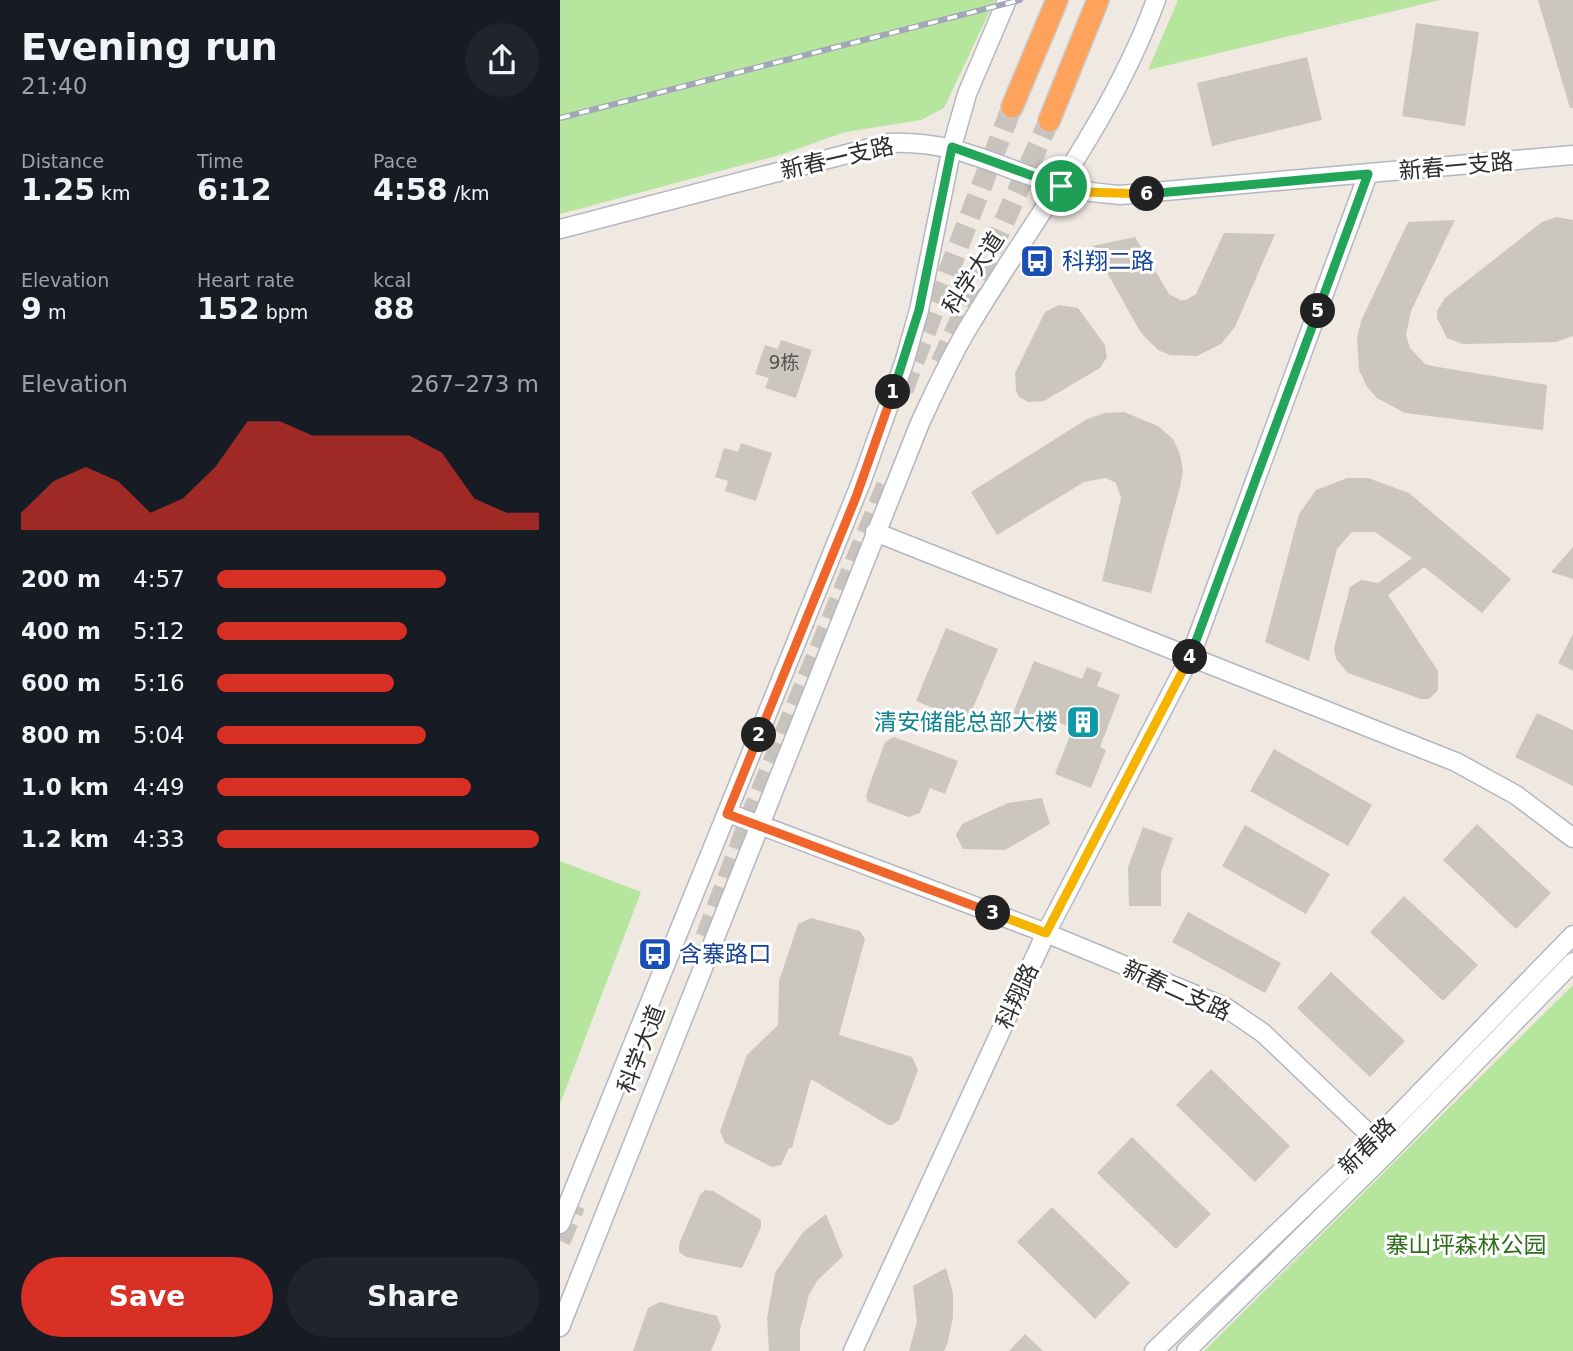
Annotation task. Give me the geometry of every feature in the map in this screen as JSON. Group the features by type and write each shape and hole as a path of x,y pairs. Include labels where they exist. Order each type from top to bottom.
{"highway":[{"path":"1012,107 1057,0"},
{"path":"1048,121 1098,0"}],"main road":[{"name":"科学大道","path":"560,1224 862,480 904,363 919,310 952,147 967,94 1007,0"},
{"name":"科学大道","path":"560,1327 757,825 925,411 970,324 1061,186 1120,82 1156,0"},
{"name":"新春一支路","path":"560,229 857,149 923,142 952,147 1085,192 1144,194 1573,155"},
{"name":"科翔路","path":"853,1351 1046,933 1191,655 1368,174"},
{"path":"862,480 866,495 875,501 882,501 891,494"},
{"path":"875,532 1456,762 1516,794 1573,838"},
{"name":"新春二支路","path":"727,814 1046,933 1225,1007 1263,1033 1388,1152"},
{"name":"新春路","path":"1154,1351 1375,1139 1573,936"},
{"name":"新春路","path":"1186,1351 1388,1152 1573,962"}],"green space":[{"path":"560,0 995,0 944,108 921,120 845,132 780,155 560,214"},
{"path":"1178,0 1440,0 1148,70"},
{"path":"560,861 641,892 560,1104"},
{"name":"寨山坪森林公园","path":"1573,985 1573,1351 1204,1351"}],"building":[{"path":"1538,0 1573,0 1573,108 1570,108"},
{"path":"1416,23 1479,32 1465,126 1402,116"},
{"path":"1307,57 1322,120 1212,146 1197,83"},
{"path":"1556,217 1573,220 1573,336 1556,342 1463,344 1447,338 1437,318 1437,311 1445,298 1542,222"},
{"path":"1455,220 1411,311 1406,335 1410,348 1425,364 1547,385 1543,430 1405,413 1377,398 1367,387 1359,370 1357,338 1361,321 1408,222"},
{"path":"1224,233 1275,234 1235,327 1221,344 1197,356 1170,355 1158,350 1141,333 1092,246 1135,237 1169,294 1186,300 1196,294"},
{"path":"1059,305 1078,308 1105,345 1107,357 1100,368 1044,401 1028,402 1019,397 1015,373 1045,312"},
{"path":"781,340 812,350 796,398 765,388 769,378 755,374 765,345 778,349"},
{"path":"1124,412 1158,426 1173,439 1180,454 1183,471 1151,593 1102,581 1121,498 1116,483 1106,478 1084,482 997,535 971,492 1087,419 1105,413"},
{"path":"741,443 772,453 756,501 725,491 728,481 715,477 724,448 738,452"},
{"path":"1347,478 1368,478 1409,493 1511,579 1482,613 1424,567 1388,595 1438,671 1438,690 1429,699 1421,699 1348,673 1336,659 1334,648 1350,587 1361,580 1378,583 1412,558 1375,532 1352,532 1337,549 1309,661 1265,642 1299,514 1316,490"},
{"path":"1573,547 1573,579 1551,572"},
{"path":"946,628 998,649 967,722 916,701"},
{"path":"1573,634 1573,671 1558,663"},
{"name":"清安储能总部大楼","path":"1034,661 1082,679 1087,667 1102,673 1097,686 1120,695 1100,747 1106,750 1091,788 1055,774 1073,728 1036,714 1032,726 1011,718"},
{"path":"1537,713 1573,730 1573,786 1515,757"},
{"path":"894,737 958,761 945,794 930,788 920,813 909,817 868,802 866,795 885,742"},
{"path":"1274,749 1372,805 1348,846 1250,791"},
{"path":"1042,798 1050,824 1005,850 963,849 956,835 962,824 1008,803"},
{"path":"1477,824 1551,893 1516,929 1443,860"},
{"path":"1245,825 1330,874 1306,914 1222,866"},
{"path":"1143,827 1173,838 1161,872 1161,906 1129,906 1128,867"},
{"path":"1404,896 1478,965 1443,1001 1370,932"},
{"path":"1188,912 1281,963 1265,993 1172,942"},
{"path":"811,918 860,931 865,939 839,1035 912,1057 918,1070 899,1120 892,1125 811,1079 792,1148 789,1148 781,1165 772,1167 725,1143 720,1131 747,1055 778,1025 779,981 798,924"},
{"path":"1331,972 1405,1041 1370,1077 1297,1008"},
{"path":"1211,1069 1290,1146 1255,1182 1176,1105"},
{"path":"1132,1137 1211,1214 1176,1249 1097,1173"},
{"path":"705,1190 713,1191 761,1220 761,1227 742,1268 686,1257 679,1252 679,1244 700,1195"},
{"path":"1052,1207 1130,1283 1095,1319 1017,1242"},
{"path":"826,1214 843,1256 817,1281 809,1295 800,1330 800,1351 769,1351 767,1318 775,1273 803,1232"},
{"path":"946,1268 953,1293 953,1317 944,1351 909,1351 917,1322 913,1286"},
{"path":"660,1302 717,1316 721,1327 711,1351 633,1351 648,1308"},
{"path":"1025,1334 1043,1351 1009,1351"}],"tunnel":[{"path":"903,390 1012,107"},
{"path":"941,363 1049,121"},
{"path":"695,966 751,816 888,482"},
{"path":"560,1241 575,1205"}],"railway":[{"path":"560,118 1020,0"}],"place":[{"name":"科翔二路","path":"1037,261"},
{"name":"清安储能总部大楼","path":"1083,722"},
{"name":"含寨路口","path":"655,954"}],"route":[{"path":"952,147 1061,186 1085,192 1120,195 1156,194 1368,174 1191,655 1046,933 727,814 856,497 904,363 919,310 952,147"}]}
